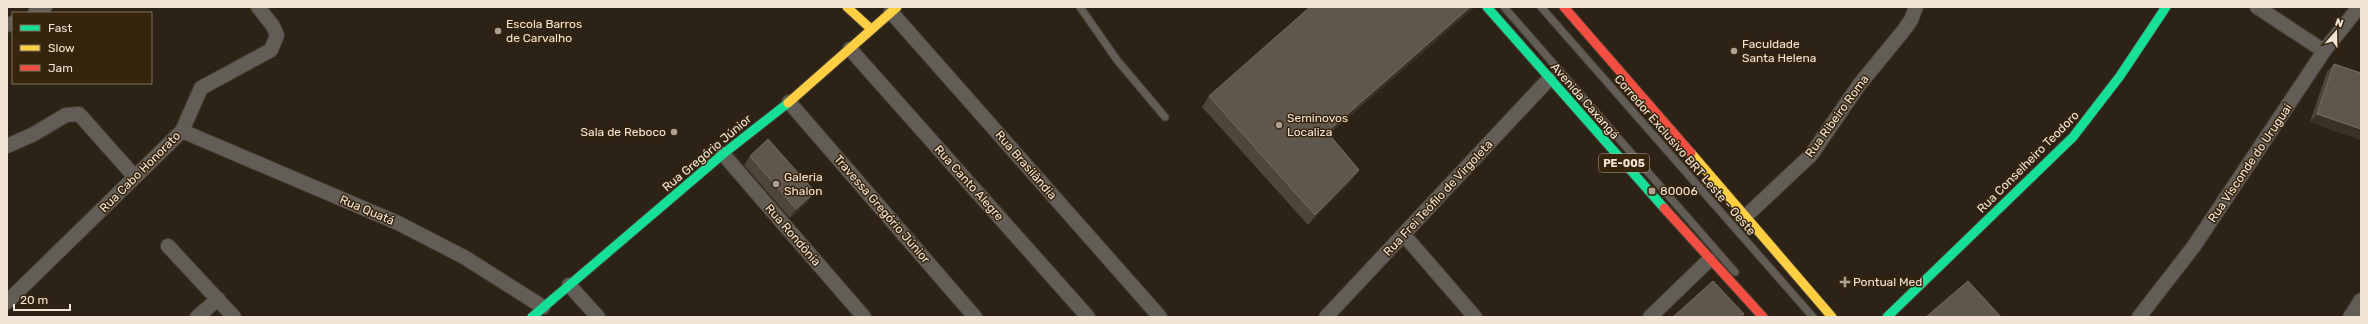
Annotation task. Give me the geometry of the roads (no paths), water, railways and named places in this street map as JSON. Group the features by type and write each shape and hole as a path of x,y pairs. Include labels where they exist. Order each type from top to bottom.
{"main road":[{"path":"847,7 871,30"},
{"name":"Avenida Caxangá","path":"1487,7 1709,260 1763,317"},
{"path":"1564,7 1832,317"},
{"name":"Rua Conselheiro Teodoro","path":"1887,317 2072,137 2120,76 2166,7"},
{"name":"Rua Gregório Júnior","path":"532,317 723,154 789,102 894,10"}],"street":[{"name":"Rua Cabo Honorato","path":"7,302 182,131 201,88 272,50 277,34 273,26 258,7"},
{"name":"Rua Ribeiro Roma","path":"1746,216 1811,155 1839,111 1908,25 1916,7"},
{"path":"2257,7 2324,51"},
{"name":"Rua Visconde do Uruguai","path":"2139,317 2194,246 2324,51 2359,7"},
{"name":"Rua Brasilândia","path":"894,10 1160,317"},
{"name":"Rua Canto Alegre","path":"850,49 1088,317"},
{"name":"Rua Frei Teófilo de Virgoleta","path":"1326,317 1549,79"},
{"name":"Travessa Gregório Júnior","path":"789,102 975,317"},
{"path":"7,146 66,115 79,114 135,177"},
{"name":"Rua Quatá","path":"182,131 398,223 464,257 543,307"},
{"name":"Rua Rondônia","path":"723,154 864,317"},
{"path":"1404,235 1475,317"},
{"path":"168,246 234,317"},
{"path":"1650,317 1709,260"},
{"path":"569,285 598,317"},
{"path":"197,317 218,299"},
{"path":"2350,317 2361,300"}],"lane":[{"path":"1080,7 1117,60 1166,117"},
{"path":"1504,7 1738,275"},
{"name":"Corredor Exclusivo BRT Leste - Oeste","path":"1541,7 1813,317"}],"place":[{"name":"Escola Barros de Carvalho","path":"498,31"},
{"name":"Faculdade Santa Helena","path":"1734,51"},
{"name":"Seminovos Localiza","path":"1279,125"},
{"name":"Sala de Reboco","path":"674,132"},
{"name":"Galeria Shalon","path":"776,184"},
{"name":"80006","path":"1652,191"},
{"name":"Pontual Med","path":"1845,282"}]}
